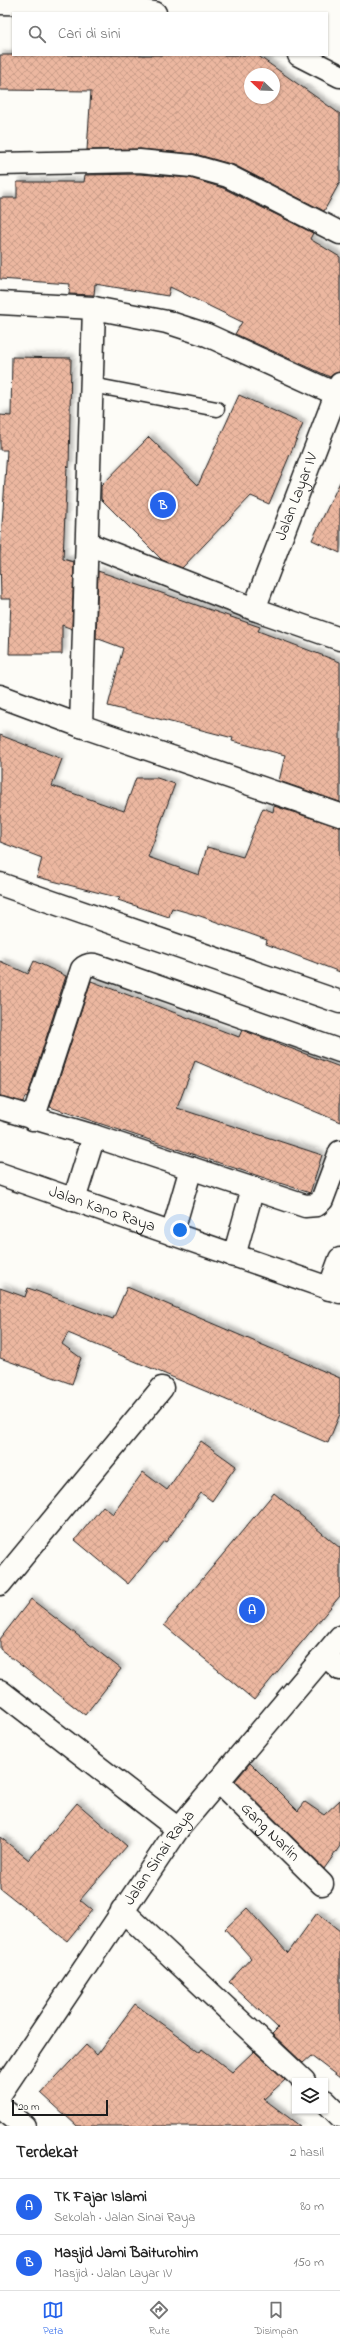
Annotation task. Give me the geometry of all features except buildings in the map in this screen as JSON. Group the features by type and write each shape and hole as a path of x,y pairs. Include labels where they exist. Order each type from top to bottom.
{"street":[{"path":"0,3 104,3 150,12"},
{"path":"301,56 340,76"},
{"path":"0,164 139,161 192,166 228,176 340,233"},
{"path":"0,303 94,308 187,328 338,389"},
{"path":"81,726 88,544 94,308"},
{"name":"Jalan Layar IV","path":"254,609 338,389"},
{"path":"88,544 254,609 340,639"},
{"path":"0,696 81,726 340,815"},
{"path":"0,884 340,1002"},
{"path":"33,1119 82,969 88,965 104,968 340,1051"},
{"path":"0,1108 94,1136 305,1206 317,1205 327,1192 340,1152"},
{"path":"74,1200 94,1136"},
{"path":"172,1234 191,1168"},
{"name":"Jalan Kano Raya","path":"0,1174 335,1291"},
{"path":"234,1256 252,1188"},
{"path":"335,1291 340,1259"},
{"path":"0,1584 162,1388"},
{"name":"Jalan Sinai Raya","path":"0,2094 122,1910 178,1829 218,1780 332,1662 340,1637"},
{"path":"0,1691 178,1829"},
{"name":"Gang Narlin","path":"218,1780 322,1884"},
{"path":"122,1910 301,2078"},
{"path":"328,2104 340,2116"},
{"path":"0,2107 24,2126"}],"lane":[{"path":"92,385 217,409"}],"place":[{"name":"Masjid Jami Baiturohim","path":"163,505"},
{"name":"TK Fajar Islami","path":"252,1610"}]}
